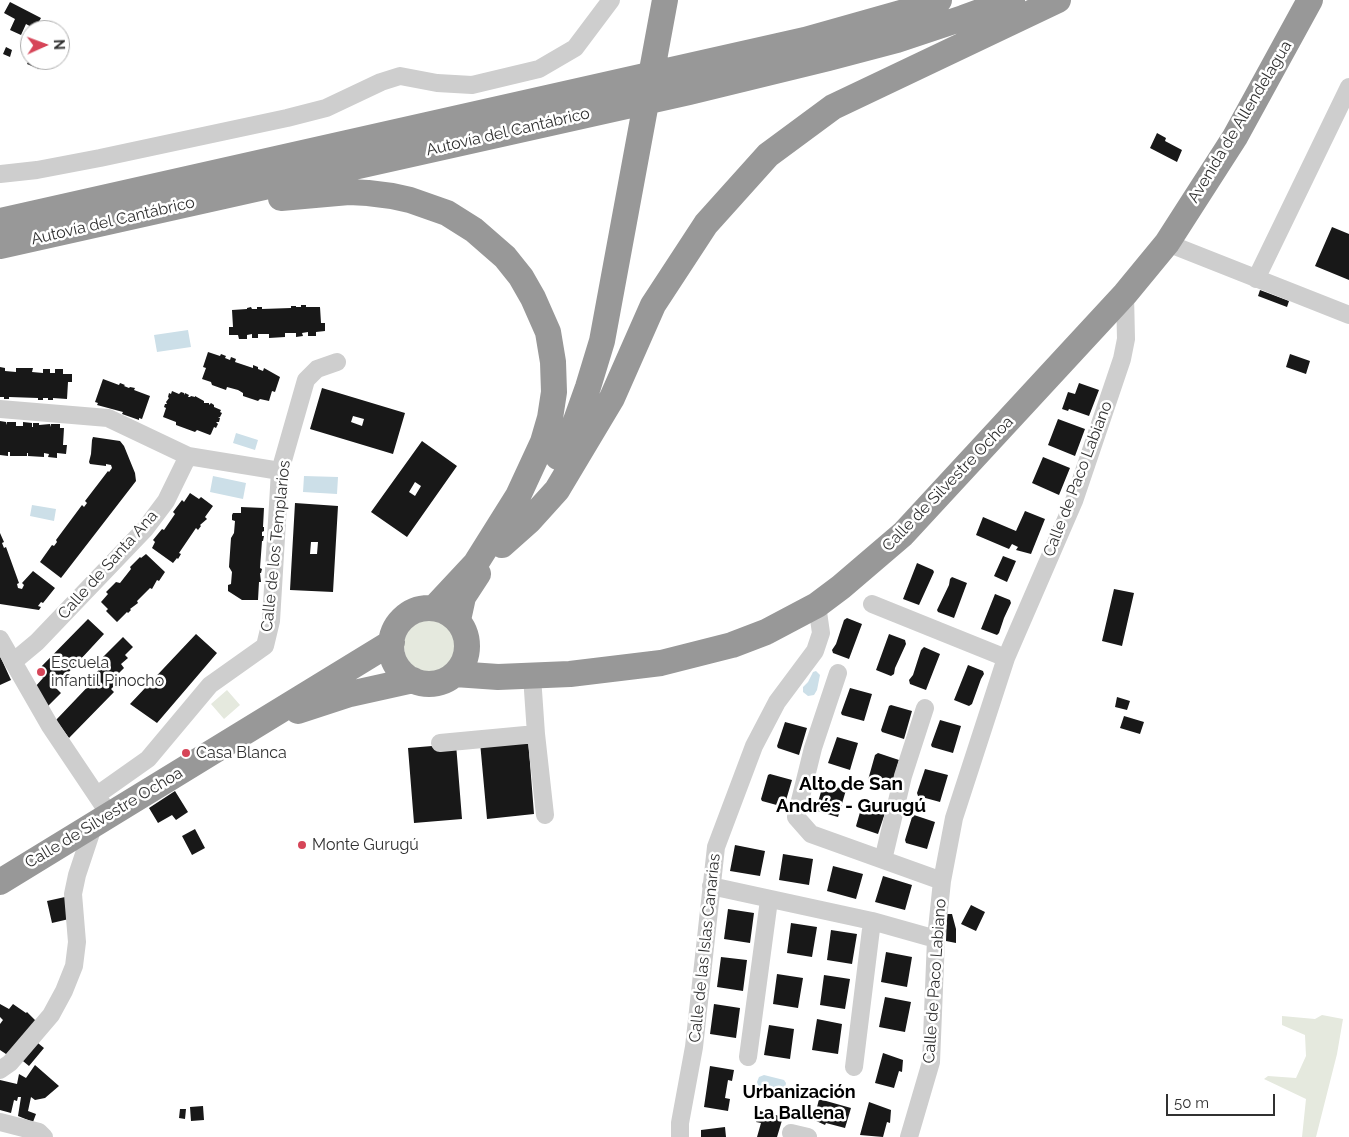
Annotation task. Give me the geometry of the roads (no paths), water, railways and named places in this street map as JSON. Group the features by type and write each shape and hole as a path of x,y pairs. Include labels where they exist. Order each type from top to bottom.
{"highway":[{"path":"532,676 488,663 462,632 451,614 434,608 422,608 411,612 395,630 392,642 392,653 396,664 404,674 414,680 424,683 435,683 455,674 462,665 466,655 462,632 463,597 472,581 502,545 530,505 572,430 602,341 665,0"},
{"path":"805,40 862,13 898,0"},
{"name":"Autovía del Cantábrico","path":"0,246 609,110 687,79 805,40 915,9 940,0"},
{"name":"Autovía del Cantábrico","path":"0,221 618,82 687,79 897,40 1012,0"},
{"path":"502,545 529,521 557,490 612,398 653,305 706,224 768,155 833,107 1058,0"},
{"name":"Avenida de Allendelagua","path":"1167,243 1235,137 1310,0"},
{"path":"124,218 302,195 348,192 368,193 410,200 447,213 487,240 505,257 521,277 533,298 548,332 553,362 554,392 550,418 543,442 518,496 476,563"},
{"name":"Calle de Silvestre Ochoa","path":"455,674 498,677 532,676 608,670 661,662 732,645 766,632 817,604 841,587 903,534 1126,294 1167,243"},
{"path":"434,608 476,563 536,492"},
{"name":"Calle de Silvestre Ochoa","path":"0,882 100,812 260,724 392,642"},
{"name":"Calle de Silvestre Ochoa","path":"260,724 350,694 414,680"}],"street":[{"path":"0,174 36,170 100,158 287,118 326,108 381,82 400,76 437,83 472,85 539,68 575,48 611,0"},
{"path":"1256,279 1349,87"},
{"path":"1167,243 1349,315"},
{"name":"Calle de Paco Labiano","path":"909,1137 931,1062 936,939 942,881 954,818 1006,658 1074,501 1122,359 1126,339 1126,294"},
{"name":"Calle de los Templarios","path":"100,812 210,686 265,646 271,621 280,471 306,380 317,369 337,362"},
{"path":"0,409 108,418 188,456 280,471"},
{"name":"Calle de Santa Ana","path":"13,662 49,629 145,529 166,501 188,456"},
{"name":"Calle de las Islas Canarias","path":"680,1137 680,1123 694,1047 716,847 754,746 777,702 815,651 822,633 817,604"},
{"path":"872,604 1006,658"},
{"path":"0,640 100,812 77,875 73,894 77,942 74,966 64,991 51,1015 10,1063 0,1070"},
{"name":"Calle de Paco Labiano","path":"838,672 813,748 796,817 811,834 942,881"},
{"path":"532,676 545,815"},
{"path":"883,860 903,776 925,708"},
{"path":"440,743 536,734"},
{"path":"711,886 872,921 936,939"},
{"path":"748,1057 769,900"},
{"path":"854,1067 872,921"},
{"path":"0,1122 39,1132 44,1137"},
{"path":"791,1133 808,1137"}],"place":[{"name":"Escuela infantil Pinocho","path":"41,672"},
{"name":"Casa Blanca","path":"186,753"},
{"name":"Monte Gurugú","path":"302,845"}],"district":[{"name":"Alto de San Andrés - Gurugú","path":"851,795"},
{"name":"Urbanización La Ballena","path":"799,1103"}]}
